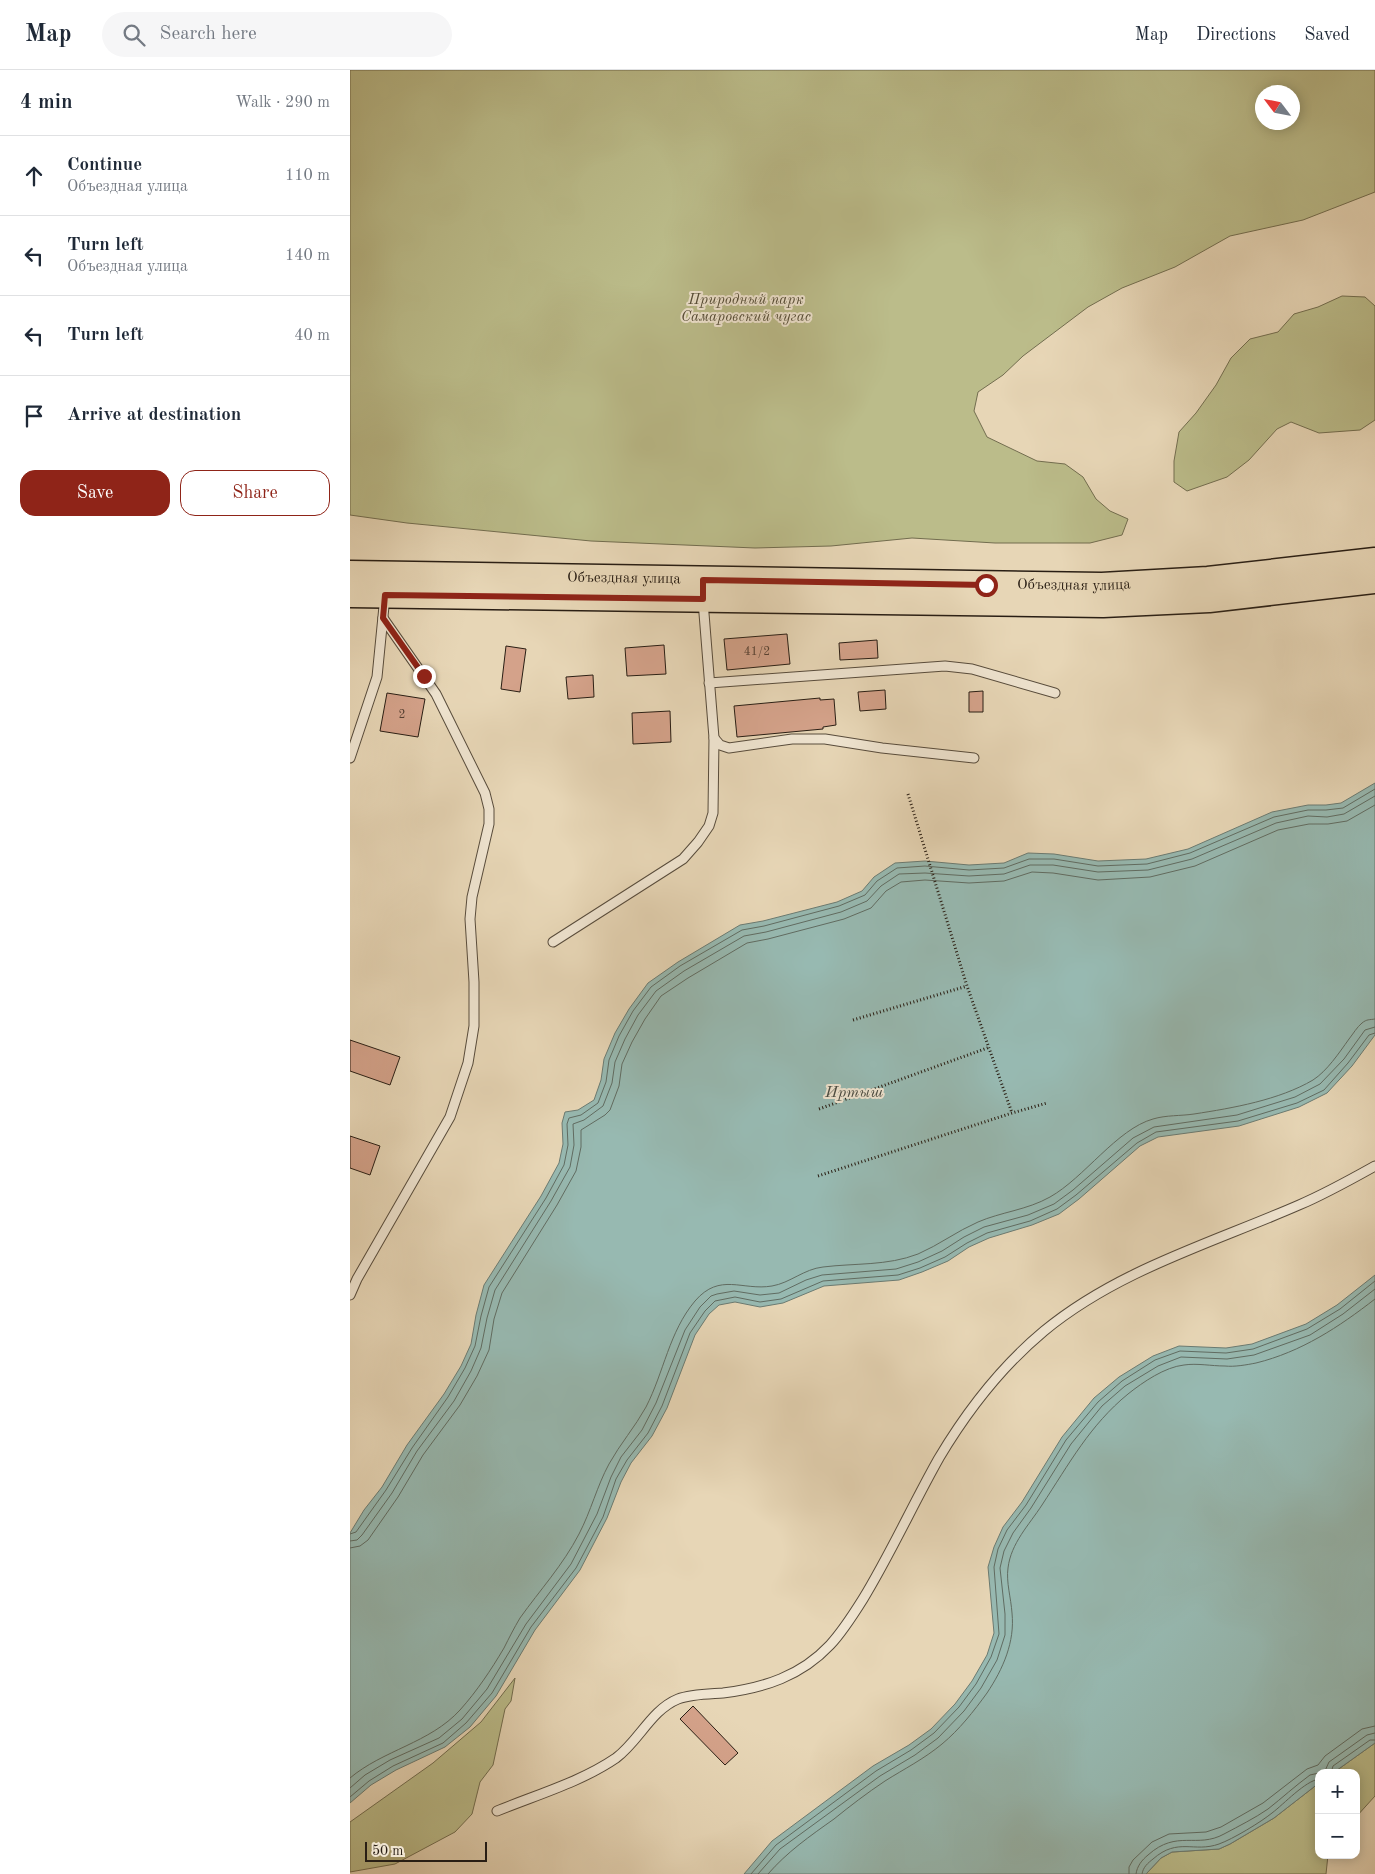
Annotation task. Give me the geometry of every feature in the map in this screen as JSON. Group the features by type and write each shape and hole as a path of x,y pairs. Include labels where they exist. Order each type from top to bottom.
{"main road":[{"name":"Объездная улица","path":"350,594 385,596 703,590 1102,586 1208,580 1375,561"},
{"name":"Объездная улица","path":"350,574 385,596"},
{"name":"Объездная улица","path":"703,590 987,604 1129,604 1209,599 1375,580"}],"lane":[{"path":"553,942 683,859 709,826 713,813 714,738 703,590"},
{"path":"350,758 378,677 385,596"},
{"path":"350,1296 357,1279 450,1117 468,1063 474,1026 474,982 470,919 472,897 489,824 485,793 385,596"},
{"path":"709,683 945,666 972,669 1055,693"},
{"path":"714,738 720,745 730,748 792,740 825,739 882,748 974,758"},
{"path":"497,1811 594,1772 619,1756 637,1739 659,1712 678,1699 748,1690 780,1680 811,1663 831,1644 858,1607 882,1569 940,1458 970,1410 1018,1355 1045,1331 1112,1285 1206,1242 1300,1205 1375,1166"}],"path":[{"path":"908,794 967,986 1012,1112"},
{"path":"852,1020 967,986"},
{"path":"819,1109 990,1046"},
{"path":"818,1176 1012,1112 1047,1103"}],"green space":[{"name":"Природный парк Самаровский чугас","path":"350,70 1375,70 1375,192 1303,220 1230,236 1175,267 1122,288 1088,307 1023,356 1003,375 978,392 974,411 987,437 1037,461 1065,464 1083,477 1096,499 1110,511 1128,519 1122,535 1090,543 995,543 912,538 831,546 755,548 591,541 407,523 350,515"},
{"path":"1342,296 1365,297 1375,306 1375,420 1360,430 1319,433 1291,422 1277,429 1249,460 1227,477 1187,491 1174,482 1174,461 1179,432 1196,413 1216,385 1231,358 1250,339 1278,332 1294,314 1318,307"},
{"path":"515,1678 511,1701 505,1709 493,1765 480,1782 472,1814 455,1832 395,1864 350,1872 350,1822 433,1763 481,1722"},
{"path":"1375,1743 1375,1796 1360,1813 1360,1769 1339,1769"},
{"path":"1315,1786 1315,1859 1328,1859 1326,1874 1146,1874 1161,1858 1172,1852 1219,1849 1274,1818"}],"water":[{"name":"Иртыш","path":"1375,783 1375,1035 1352,1066 1327,1093 1299,1107 1239,1126 1158,1137 1140,1146 1059,1214 1032,1225 989,1238 969,1247 948,1261 922,1272 899,1280 824,1286 783,1303 760,1307 735,1302 719,1305 709,1314 695,1335 667,1408 652,1436 631,1463 621,1482 607,1518 580,1570 535,1630 496,1696 470,1727 445,1747 396,1770 371,1785 350,1803 350,1533 461,1366 471,1344 484,1285 541,1196 559,1163 563,1144 562,1123 565,1112 578,1110 594,1100 601,1080 604,1059 615,1033 629,1009 648,983 678,962 740,925 837,902 862,891 874,877 895,863 925,861 969,865 1004,863 1028,853 1054,854 1098,861 1146,859 1188,849 1272,812 1308,805 1341,803"},
{"path":"1375,1275 1375,1743 1339,1769 1315,1769 1315,1786 1274,1818 1230,1844 1219,1849 1172,1852 1161,1858 1146,1874 744,1874 772,1841 873,1766 909,1745 931,1729 955,1704 972,1681 987,1655 994,1633 988,1567 994,1547 1003,1527 1022,1502 1062,1437 1094,1398 1119,1377 1153,1356 1179,1346 1226,1348 1252,1344 1306,1324 1337,1305"}],"building":[{"path":"787,634 790,664 727,670 724,639"},
{"path":"877,640 878,658 840,660 839,643"},
{"path":"664,645 666,674 627,676 625,648"},
{"path":"506,646 526,649 520,692 501,689"},
{"path":"593,675 594,697 568,699 566,677"},
{"path":"885,690 886,709 860,711 858,692"},
{"path":"983,691 983,712 969,712 969,692"},
{"path":"387,693 425,699 418,737 380,731"},
{"path":"820,698 820,700 834,699 836,725 823,727 823,729 737,737 734,706"},
{"path":"670,711 671,742 633,744 632,713"},
{"path":"350,1040 400,1057 390,1085 350,1071"},
{"path":"350,1136 380,1146 370,1175 350,1168"},
{"path":"693,1706 738,1753 725,1765 680,1719"}],"route":[{"path":"424,676 383,618 385,595 703,599 703,580 986,585"}]}
